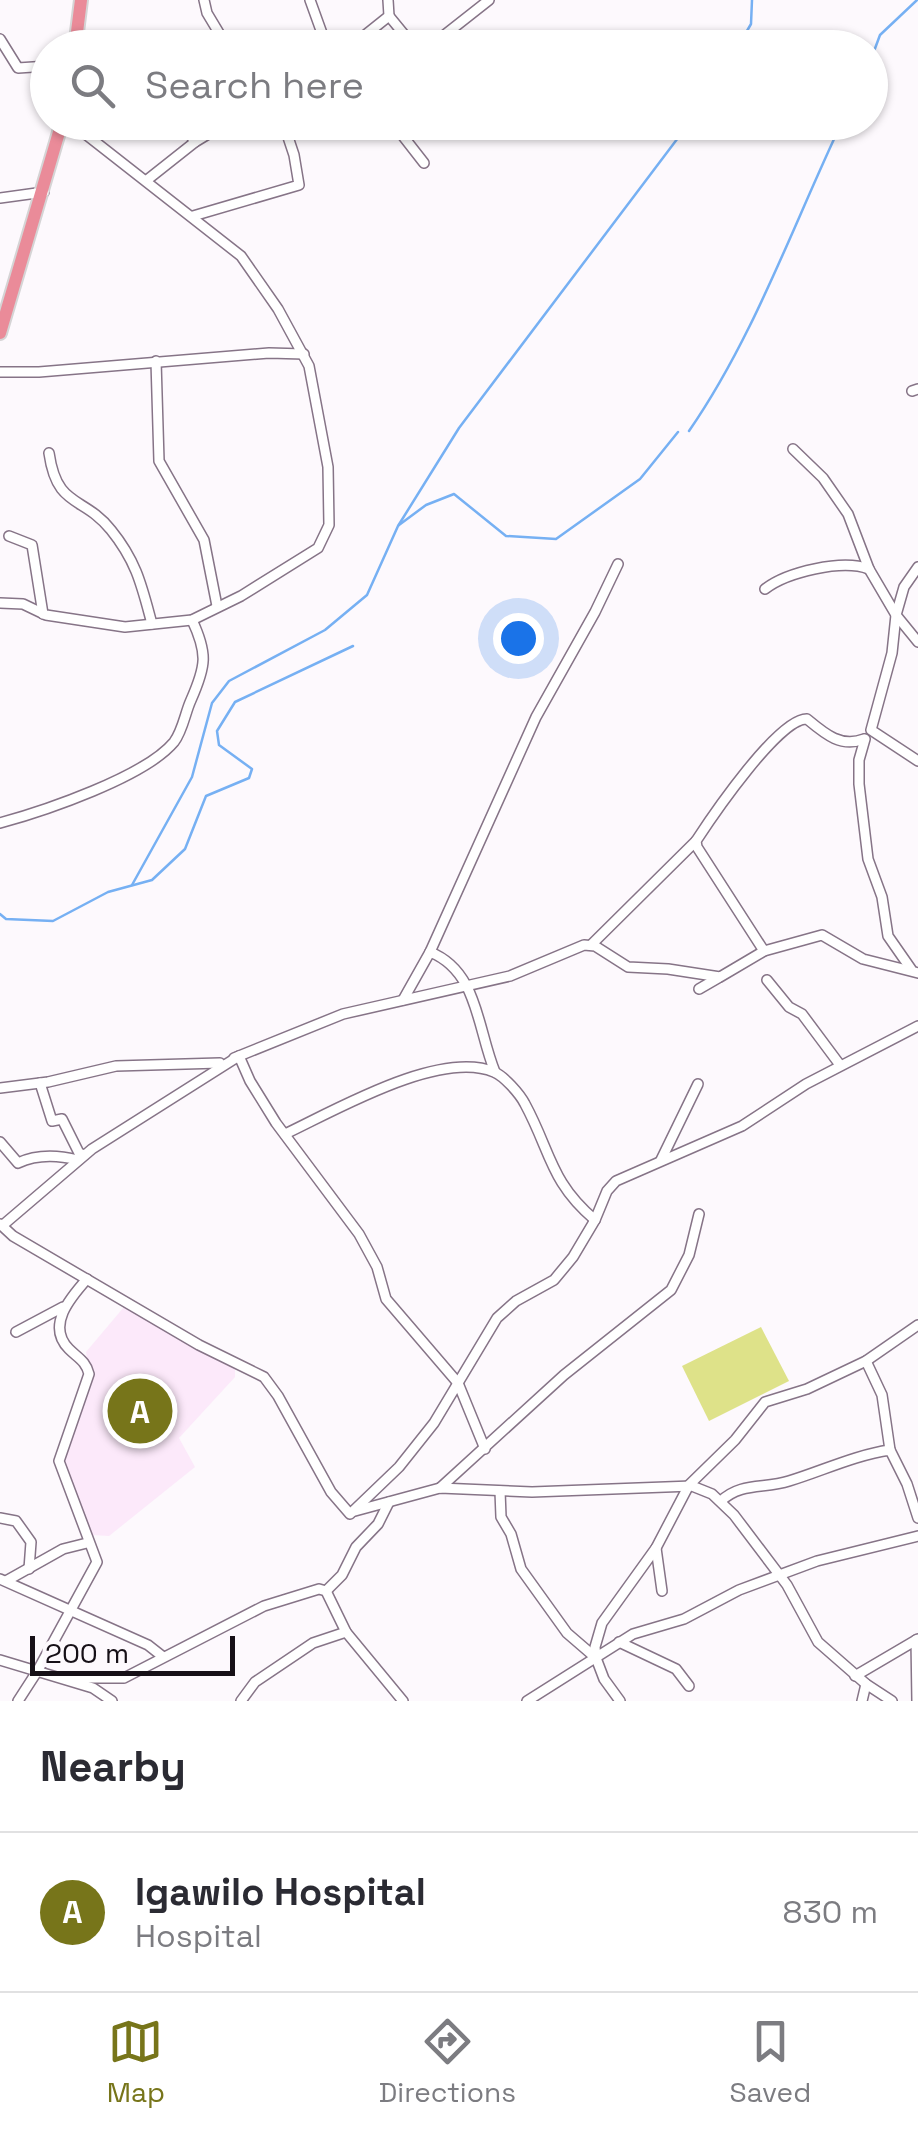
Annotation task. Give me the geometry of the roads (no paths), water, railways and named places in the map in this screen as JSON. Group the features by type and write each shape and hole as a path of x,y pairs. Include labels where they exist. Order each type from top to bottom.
{"highway":[{"path":"77,30 81,0"},
{"path":"0,333 57,140"}],"street":[{"path":"204,0 217,30"},
{"path":"310,0 322,30"},
{"path":"388,0 390,16 401,30"},
{"path":"448,30 489,0"},
{"path":"372,30 390,16"},
{"path":"0,39 18,68 30,67"},
{"path":"0,602 113,626 192,620 241,596 318,548 327,532 328,467 304,354 278,309 241,256 94,140"},
{"path":"147,180 198,140"},
{"path":"193,216 299,184 289,140"},
{"path":"406,140 424,163"},
{"path":"0,198 44,192"},
{"path":"0,372 269,353 304,354"},
{"path":"156,361 158,458 163,474 194,518 204,540 217,606"},
{"path":"793,449 823,478 848,514 869,569 896,615 918,642"},
{"path":"49,453 59,488 107,525 119,541 144,586 152,624"},
{"path":"10,536 32,545 44,614"},
{"path":"402,1000 430,952 536,718 596,612 618,564"},
{"path":"764,590 794,573 852,566 869,569"},
{"path":"914,971 888,936 882,897 868,859 859,760 889,667 904,587 918,568"},
{"path":"0,823 93,792 152,760 172,744 204,669 204,652 192,620"},
{"path":"0,1088 108,1067 208,1065 343,1014 510,976 592,944 696,841 736,783 774,738 796,720 807,719 836,740 850,744 868,734"},
{"path":"868,734 918,761"},
{"path":"696,841 764,951"},
{"path":"699,990 764,951 822,935 862,958 914,971"},
{"path":"592,944 628,967 668,968 720,977"},
{"path":"430,952 445,958 470,987 483,1042 495,1072 522,1098 566,1193 595,1220"},
{"path":"768,980 789,1007 802,1014 840,1065"},
{"path":"356,1511 401,1466 444,1408 498,1318 516,1301 554,1280 595,1220 610,1186 628,1174 742,1126 840,1065 918,1026"},
{"path":"239,1056 256,1092 309,1171 359,1234 378,1268 386,1299 458,1383 484,1449"},
{"path":"239,1056 80,1158 2,1224 13,1236 199,1345 264,1377 341,1507 350,1514 440,1488 500,1491 689,1485 720,1501 778,1575 818,1642 855,1676 892,1701"},
{"path":"285,1134 412,1077 458,1068 495,1072"},
{"path":"40,1083 52,1121 63,1119 80,1158"},
{"path":"661,1160 698,1084"},
{"path":"0,1142 18,1163 34,1156 80,1158"},
{"path":"440,1488 564,1376 676,1284 689,1256 699,1214"},
{"path":"18,1701 72,1611 96,1562 59,1461 88,1377 86,1363 63,1341 60,1321 65,1306 87,1279"},
{"path":"16,1332 65,1306"},
{"path":"620,1701 604,1679 596,1658 602,1624 656,1548 689,1485 735,1440 766,1402 806,1389 866,1361 918,1325"},
{"path":"866,1361 882,1395 890,1450 908,1484 918,1518"},
{"path":"720,1501 744,1486 784,1483 890,1450"},
{"path":"500,1491 501,1516 521,1569 568,1634 596,1658"},
{"path":"326,1591 342,1574 358,1543 378,1524 389,1502"},
{"path":"0,1518 16,1520 27,1533 32,1549 29,1569"},
{"path":"527,1701 644,1630 684,1618 739,1590 817,1561 918,1536"},
{"path":"3,1580 63,1548 88,1543"},
{"path":"656,1548 662,1591"},
{"path":"3,1580 148,1645 162,1656"},
{"path":"64,1678 124,1678 264,1606 313,1590 326,1591"},
{"path":"326,1591 346,1632 403,1701"},
{"path":"241,1701 256,1682 313,1642 346,1632"},
{"path":"855,1676 917,1640"},
{"path":"917,1640 917,1701"},
{"path":"619,1642 676,1669 689,1686"},
{"path":"0,1660 93,1688 112,1701"},
{"path":"862,1701 866,1684"}],"waterway":[{"path":"748,30 752,0"},
{"path":"885,30 917,0"},
{"path":"132,885 192,777 212,703 229,681 325,630 367,595 398,526 459,428 676,140"},
{"path":"689,431 753,319 834,140"},
{"path":"399,525 426,505 454,494 506,536 556,539 640,479 678,432"},
{"path":"0,914 6,919 53,921 108,892 152,880 185,849 206,796 249,778 252,769 219,745 217,731 235,702 353,646"}],"place":[{"name":"Igawilo Hospital","path":"140,1411"}]}
